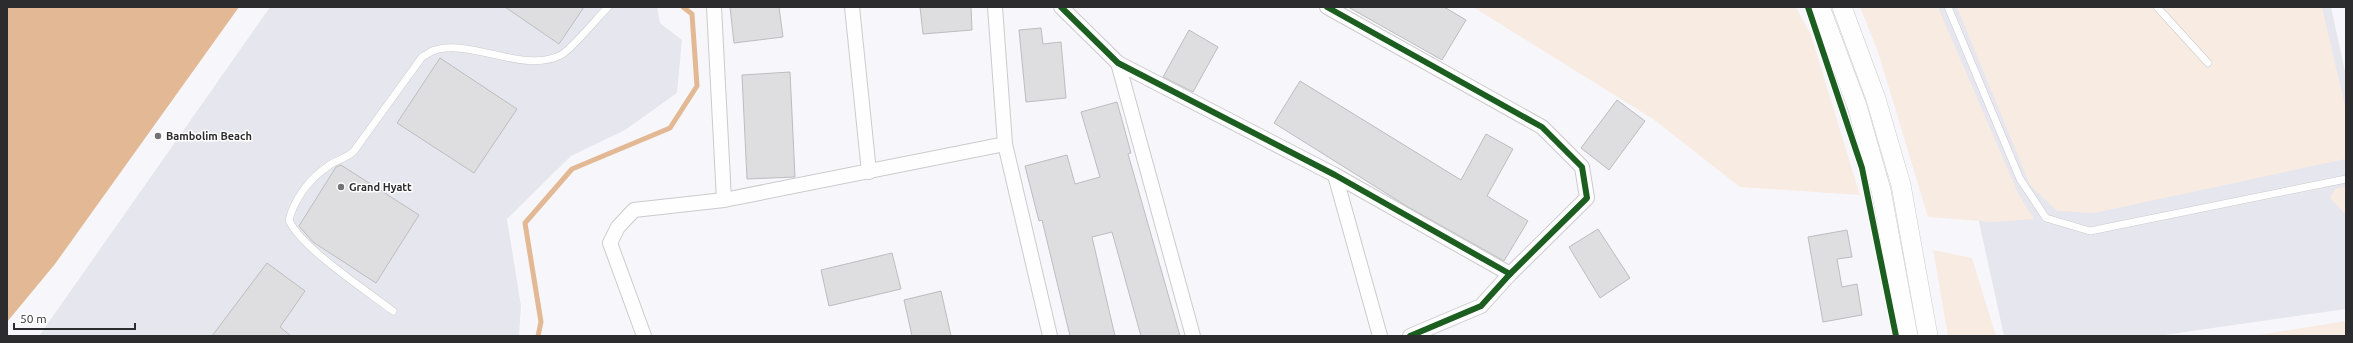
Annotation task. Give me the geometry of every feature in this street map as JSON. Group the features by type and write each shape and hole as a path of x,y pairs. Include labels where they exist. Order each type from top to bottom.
{"main road":[{"path":"1820,7 1857,106 1881,190 1908,336"},
{"path":"1842,7 1876,99 1901,185 1928,336"}],"street":[{"path":"714,7 724,200"},
{"path":"852,7 869,172"},
{"path":"995,7 1005,144 1050,336"},
{"path":"1061,7 1118,63 1335,175 1510,274"},
{"path":"1327,7 1542,127 1582,167 1587,198 1510,274 1482,306 1410,336"},
{"path":"1118,63 1193,336"},
{"path":"644,336 610,243 618,227 634,210 724,200 1005,144"},
{"path":"1335,175 1380,336"}],"lane":[{"path":"393,311 306,245 293,230 289,220 300,194 327,166 347,157 354,151 422,57 435,50 452,48 523,60 546,60 562,54 608,7"},
{"path":"1948,7 2020,179 2046,218 2090,231 2346,179"},
{"path":"2157,7 2208,63"}],"shaded area":[{"path":"7,7 239,7 55,264 7,322"},
{"name":"Grand Hyatt","path":"270,7 657,7 660,23 682,40 677,93 625,130 571,156 507,219 521,306 519,336 39,336"},
{"path":"1473,7 1796,7 1811,35 1860,195 1740,187 1653,119"},
{"path":"1860,7 1938,7 2018,193 2034,219 1993,222 1928,217 1878,52"},
{"path":"1903,7 2331,7 2346,76 2346,309 2157,336 2004,336 1975,204"},
{"path":"1957,7 2322,7 2346,110 2346,159 2094,213 2057,211 2030,185"},
{"path":"2346,186 2346,215 2330,198 2335,189"},
{"path":"1933,250 1972,258 1996,336 1948,336"},
{"path":"2346,321 2346,336 2251,336"}],"building":[{"path":"505,7 584,7 559,44"},
{"path":"730,7 779,7 783,37 734,43"},
{"path":"920,7 971,7 972,30 923,34"},
{"path":"1348,7 1444,7 1466,20 1442,60"},
{"path":"1041,28 1043,44 1061,42 1066,98 1026,102 1019,30"},
{"path":"1189,30 1218,47 1193,92 1163,77"},
{"path":"440,58 517,109 474,173 397,123"},
{"path":"790,72 795,177 747,179 742,75"},
{"path":"1300,81 1461,180 1486,134 1513,149 1487,196 1528,221 1504,261 1408,207 1274,123"},
{"path":"1617,100 1645,121 1609,170 1581,148"},
{"path":"1117,102 1131,153 1128,154 1180,336 1141,336 1112,232 1092,237 1115,336 1070,336 1042,220 1039,221 1025,166 1067,155 1075,184 1100,177 1081,112"},
{"path":"341,165 419,215 376,283 313,242 299,226 336,167"},
{"path":"1598,229 1630,278 1600,298 1569,247"},
{"path":"1847,230 1852,257 1837,259 1842,287 1857,284 1862,315 1823,322 1808,237"},
{"path":"892,253 901,289 829,306 821,270"},
{"path":"267,263 305,291 280,327 291,336 212,336"},
{"path":"941,291 951,336 912,336 904,300"}],"waterway":[{"path":"538,336 541,322 525,223 572,169 670,128 697,86 692,14 683,7"}],"cycle path":[{"path":"1061,7 1118,63 1335,175 1510,274"},
{"path":"1327,7 1542,127 1582,167 1587,198 1510,274 1481,306 1410,336"},
{"path":"1808,7 1862,168 1896,336"}],"place":[{"name":"Bambolim Beach","path":"158,136"},
{"name":"Grand Hyatt","path":"341,187"}]}
